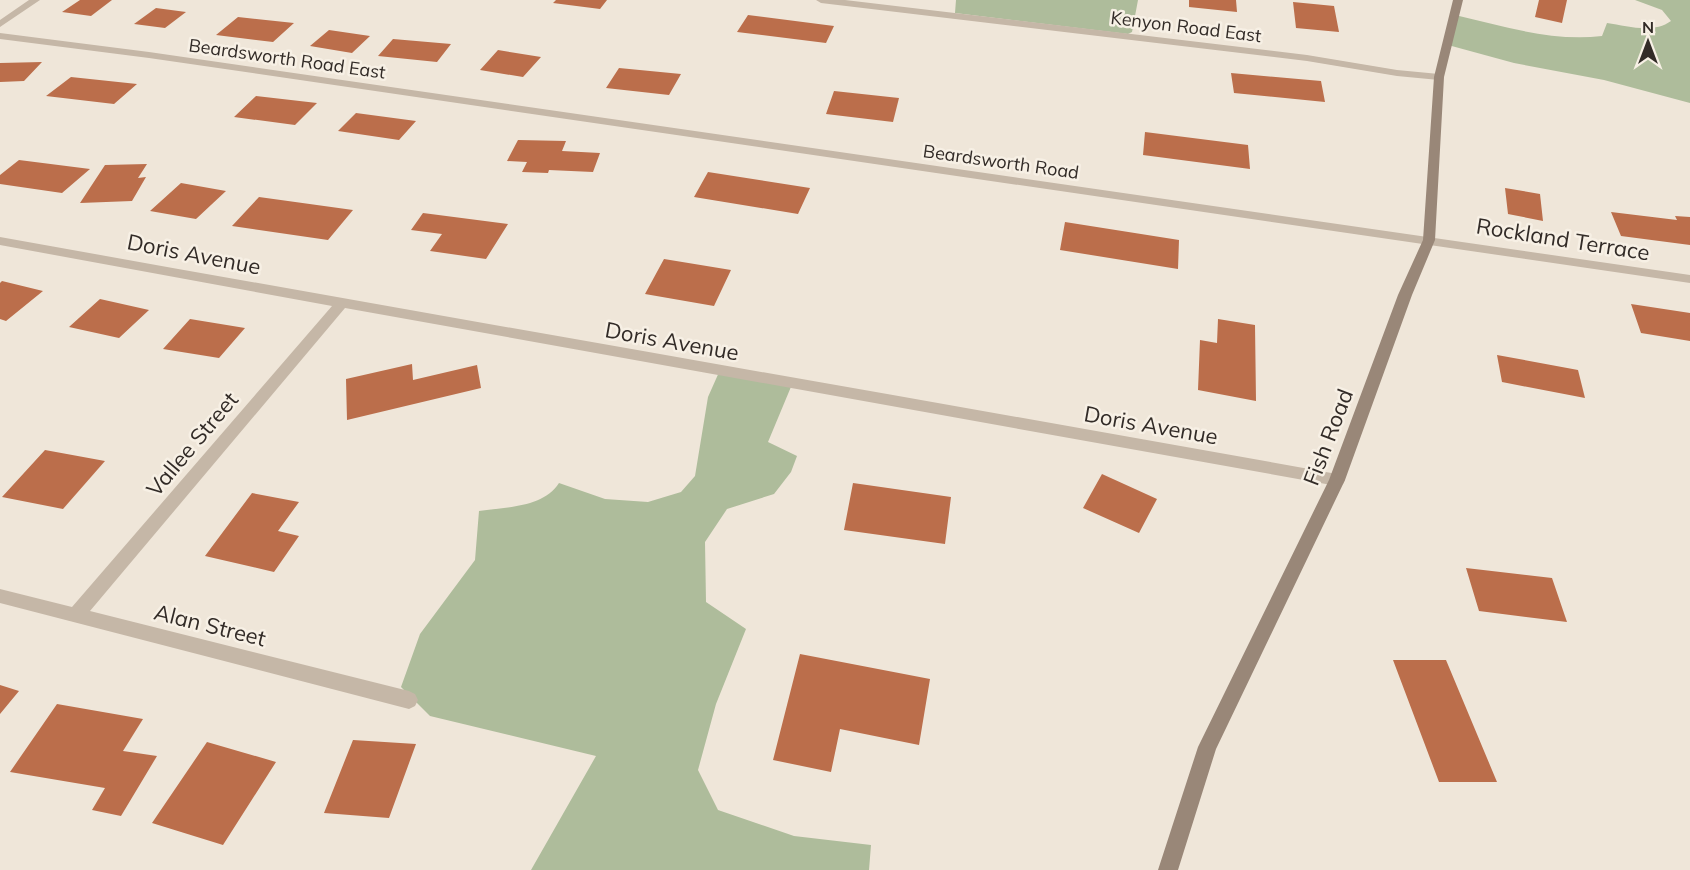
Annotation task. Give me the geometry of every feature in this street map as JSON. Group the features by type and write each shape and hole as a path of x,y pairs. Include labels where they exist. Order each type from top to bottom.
{"main road":[{"name":"Fish Road","path":"1168,870 1207,747 1337,480 1405,295 1429,240 1439,77 1458,0"}],"street":[{"path":"0,24 35,0"},
{"name":"Kenyon Road East","path":"821,0 1306,58 1397,73 1439,77"},
{"name":"Beardsworth Road East","path":"0,36 568,117"},
{"name":"Beardsworth Road","path":"568,117 1429,240"},
{"name":"Rockland Terrace","path":"1429,240 1690,279"},
{"name":"Doris Avenue","path":"0,241 341,304 1337,480"},
{"name":"Vallee Street","path":"77,614 341,304"},
{"name":"Alan Street","path":"0,596 409,700"}],"green space":[{"path":"956,0 1138,0 1132,32 1128,34 955,13"},
{"path":"1635,0 1690,0 1690,103 1604,80 1514,63 1448,45 1455,15 1528,32 1565,37 1602,36 1607,23 1648,28 1671,21 1662,10"},
{"path":"720,370 793,382 768,442 797,456 791,472 774,494 727,509 705,542 706,602 746,629 716,704 698,770 718,810 794,836 871,845 869,870 531,870 596,756 430,716 401,687 420,634 475,560 479,511 534,502 552,491 559,483 605,499 648,502 681,492 695,476 708,397"}],"building":[{"path":"80,0 112,0 91,16 62,12"},
{"path":"556,0 607,0 600,9 553,3"},
{"path":"1189,0 1236,0 1237,12 1189,7"},
{"path":"1539,0 1567,0 1562,23 1535,17"},
{"path":"1293,2 1334,6 1339,32 1296,28"},
{"path":"156,8 186,12 165,28 134,24"},
{"path":"748,15 834,26 826,43 737,32"},
{"path":"238,17 294,23 273,42 216,35"},
{"path":"329,30 370,36 352,53 310,46"},
{"path":"393,39 451,44 437,62 378,56"},
{"path":"498,50 541,57 523,77 480,70"},
{"path":"42,62 24,81 0,82 0,63"},
{"path":"619,68 681,74 669,95 606,88"},
{"path":"1231,73 1321,81 1325,102 1234,93"},
{"path":"71,77 137,84 114,104 46,96"},
{"path":"834,91 899,98 893,122 826,114"},
{"path":"256,96 317,103 295,125 234,117"},
{"path":"356,113 416,121 399,140 338,131"},
{"path":"1145,132 1248,145 1250,169 1143,155"},
{"path":"518,140 566,141 562,151 600,153 593,172 549,170 548,173 522,172 527,162 507,161"},
{"path":"19,160 90,169 62,193 0,184 0,175"},
{"path":"147,164 138,178 146,177 132,201 80,203 105,165"},
{"path":"708,172 810,188 798,214 694,197"},
{"path":"181,183 226,191 196,219 150,211"},
{"path":"1505,188 1540,194 1543,221 1508,214"},
{"path":"259,197 353,210 328,240 232,226"},
{"path":"1611,212 1677,220 1675,216 1690,217 1690,245 1621,236"},
{"path":"423,213 508,224 486,259 430,251 442,234 411,230"},
{"path":"1065,222 1179,240 1178,269 1060,250"},
{"path":"664,259 731,270 714,306 645,294"},
{"path":"2,281 43,291 6,321 0,319 0,283"},
{"path":"100,299 149,310 119,338 69,327"},
{"path":"1631,304 1690,313 1690,341 1641,333"},
{"path":"190,319 245,328 219,358 163,349"},
{"path":"1218,319 1255,325 1256,401 1198,390 1200,340 1217,343"},
{"path":"1497,355 1578,370 1585,398 1502,382"},
{"path":"412,364 413,380 477,365 481,388 347,420 346,379"},
{"path":"45,450 105,461 63,509 2,497"},
{"path":"1102,474 1157,499 1139,533 1083,508"},
{"path":"853,483 951,497 945,544 844,530"},
{"path":"252,493 299,502 278,531 299,536 274,572 205,556"},
{"path":"1466,568 1552,578 1567,622 1479,611"},
{"path":"800,654 930,679 919,745 840,729 831,772 773,760"},
{"path":"1393,660 1446,660 1497,782 1439,782"},
{"path":"0,685 19,691 0,714"},
{"path":"57,704 143,719 123,751 157,756 121,816 92,810 105,788 10,772"},
{"path":"353,740 416,744 389,818 324,813"},
{"path":"207,742 276,762 223,845 152,823"}]}
